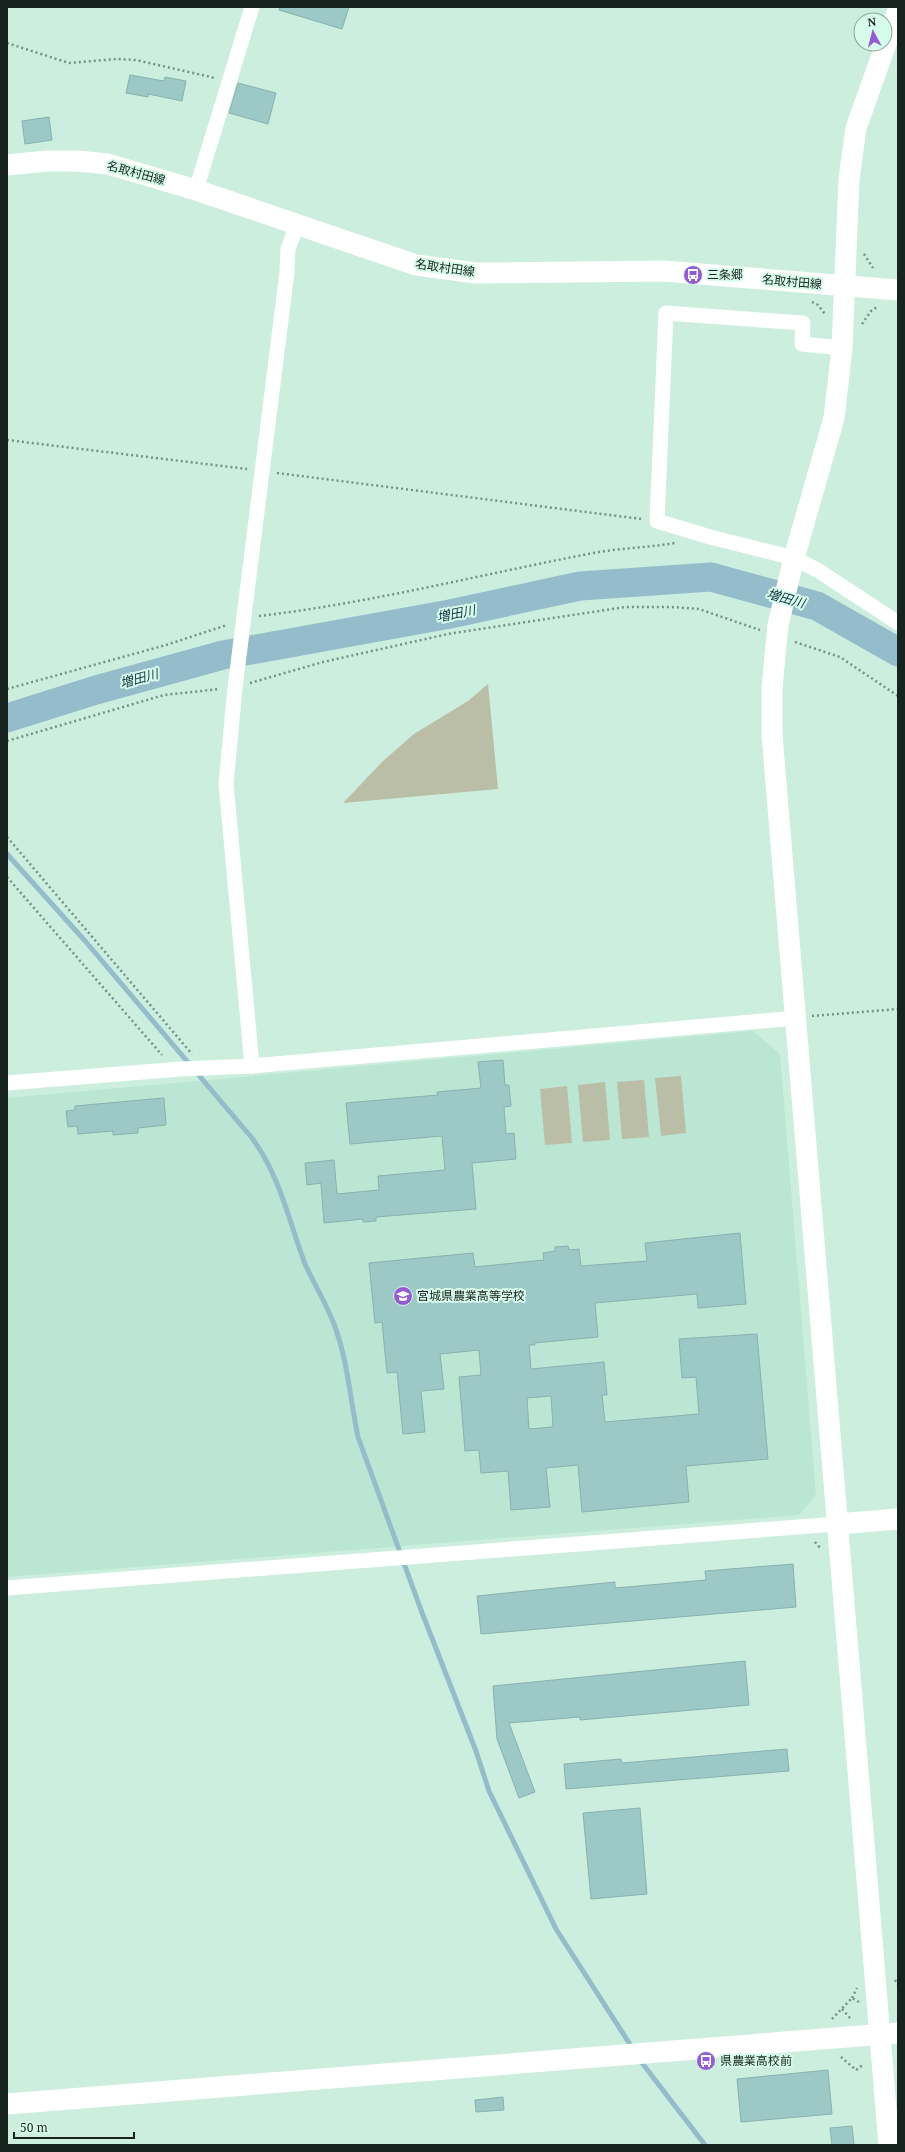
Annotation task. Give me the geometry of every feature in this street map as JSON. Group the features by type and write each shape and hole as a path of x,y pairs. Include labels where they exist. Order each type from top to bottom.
{"street":[{"path":"196,190 252,7"},
{"path":"890,2145 889,2033 837,1524 772,735 777,630 792,568 834,418 842,348 849,180 856,128 898,10"},
{"name":"名取村田線","path":"7,165 47,161 77,161 108,164 196,190 295,230 416,265 444,270 476,273 664,271 898,290"},
{"path":"252,1066 226,784 235,684 287,272 288,250 295,230"},
{"path":"842,348 802,344 803,323 666,313 657,521 710,537 792,568 819,571 898,622"},
{"path":"7,1083 178,1069 252,1066 796,1018"},
{"path":"7,1588 898,1519"},
{"path":"7,2104 889,2033"}],"path":[{"path":"7,43 69,63 117,59 136,60 229,82"},
{"path":"863,251 871,268 876,270"},
{"path":"806,298 818,305 827,319"},
{"path":"860,327 871,311 879,306"},
{"path":"7,440 657,521"},
{"path":"7,689 243,623 289,613 406,592 591,553 681,542"},
{"path":"7,741 164,695 235,684 323,662 448,634 625,607 672,606 699,609 777,630 840,657 898,696"},
{"path":"7,837 201,1068"},
{"path":"7,877 178,1069"},
{"path":"796,1018 898,1009"},
{"path":"842,2009 850,2018"},
{"path":"850,2058 846,2061 856,2070 864,2064"}],"shaded area":[{"path":"488,684 498,789 343,803 383,761 414,734 468,701"},
{"name":"宮城県農業高等学校","path":"753,1031 780,1054 816,1495 799,1515 7,1577 7,1098"},
{"path":"681,1076 686,1133 661,1136 655,1078"},
{"path":"644,1080 649,1137 622,1139 617,1082"},
{"path":"605,1082 610,1140 583,1142 578,1085"},
{"path":"567,1086 572,1143 545,1145 540,1089"}],"building":[{"path":"280,7 349,7 342,29 279,10"},
{"path":"130,75 164,81 165,77 186,81 182,101 148,94 148,97 126,93"},
{"path":"238,83 276,93 268,124 229,113"},
{"path":"49,117 52,140 25,144 22,121"},
{"path":"503,1060 505,1085 509,1085 511,1106 504,1107 506,1134 514,1133 516,1159 472,1163 476,1209 376,1217 376,1221 363,1222 363,1219 324,1223 321,1183 307,1185 305,1163 334,1160 337,1194 379,1190 378,1176 445,1170 442,1136 350,1144 346,1103 438,1095 437,1092 481,1088 478,1062"},
{"path":"164,1098 166,1125 138,1128 138,1133 113,1135 113,1131 78,1134 77,1126 68,1127 66,1111 75,1110 75,1106"},
{"path":"740,1233 746,1304 698,1308 697,1294 595,1303 598,1337 534,1343 535,1345 529,1345 531,1369 604,1362 607,1395 602,1395 605,1422 699,1414 696,1377 682,1378 679,1339 757,1334 768,1459 686,1466 689,1502 582,1512 578,1465 546,1468 550,1507 511,1510 508,1471 481,1473 479,1450 465,1451 459,1377 481,1375 479,1350 440,1354 444,1389 421,1391 425,1432 403,1434 397,1372 387,1373 382,1322 375,1323 369,1263 473,1253 475,1267 544,1260 543,1253 555,1251 555,1247 568,1246 569,1250 579,1249 581,1266 647,1261 645,1243","holes":["551,1396 553,1427 529,1429 527,1398"]},
{"path":"793,1564 796,1607 481,1634 477,1596 615,1582 615,1588 706,1580 705,1571"},
{"path":"745,1661 749,1705 580,1720 580,1717 509,1723 535,1792 519,1798 497,1739 493,1686"},
{"path":"787,1749 789,1771 566,1789 564,1764 621,1759 622,1763"},
{"path":"640,1808 647,1894 591,1899 583,1813"},
{"path":"828,2070 832,2114 741,2122 737,2079"},
{"path":"503,2097 504,2110 476,2112 475,2100"},
{"path":"852,2126 854,2145 832,2145 830,2128"}],"waterway":[{"name":"増田川","path":"7,718 96,690 223,655 450,614 580,586 711,577 817,606 898,652"},
{"path":"7,854 86,942 252,1138 270,1168 283,1199 305,1264 334,1324 339,1338 346,1366 358,1437 421,1610 476,1751 489,1791 556,1929 633,2049"},
{"path":"639,2059 705,2145"}],"place":[{"name":"三条郷","path":"693,275"},
{"name":"宮城県農業高等学校","path":"403,1296"},
{"name":"県農業高校前","path":"706,2061"}]}
